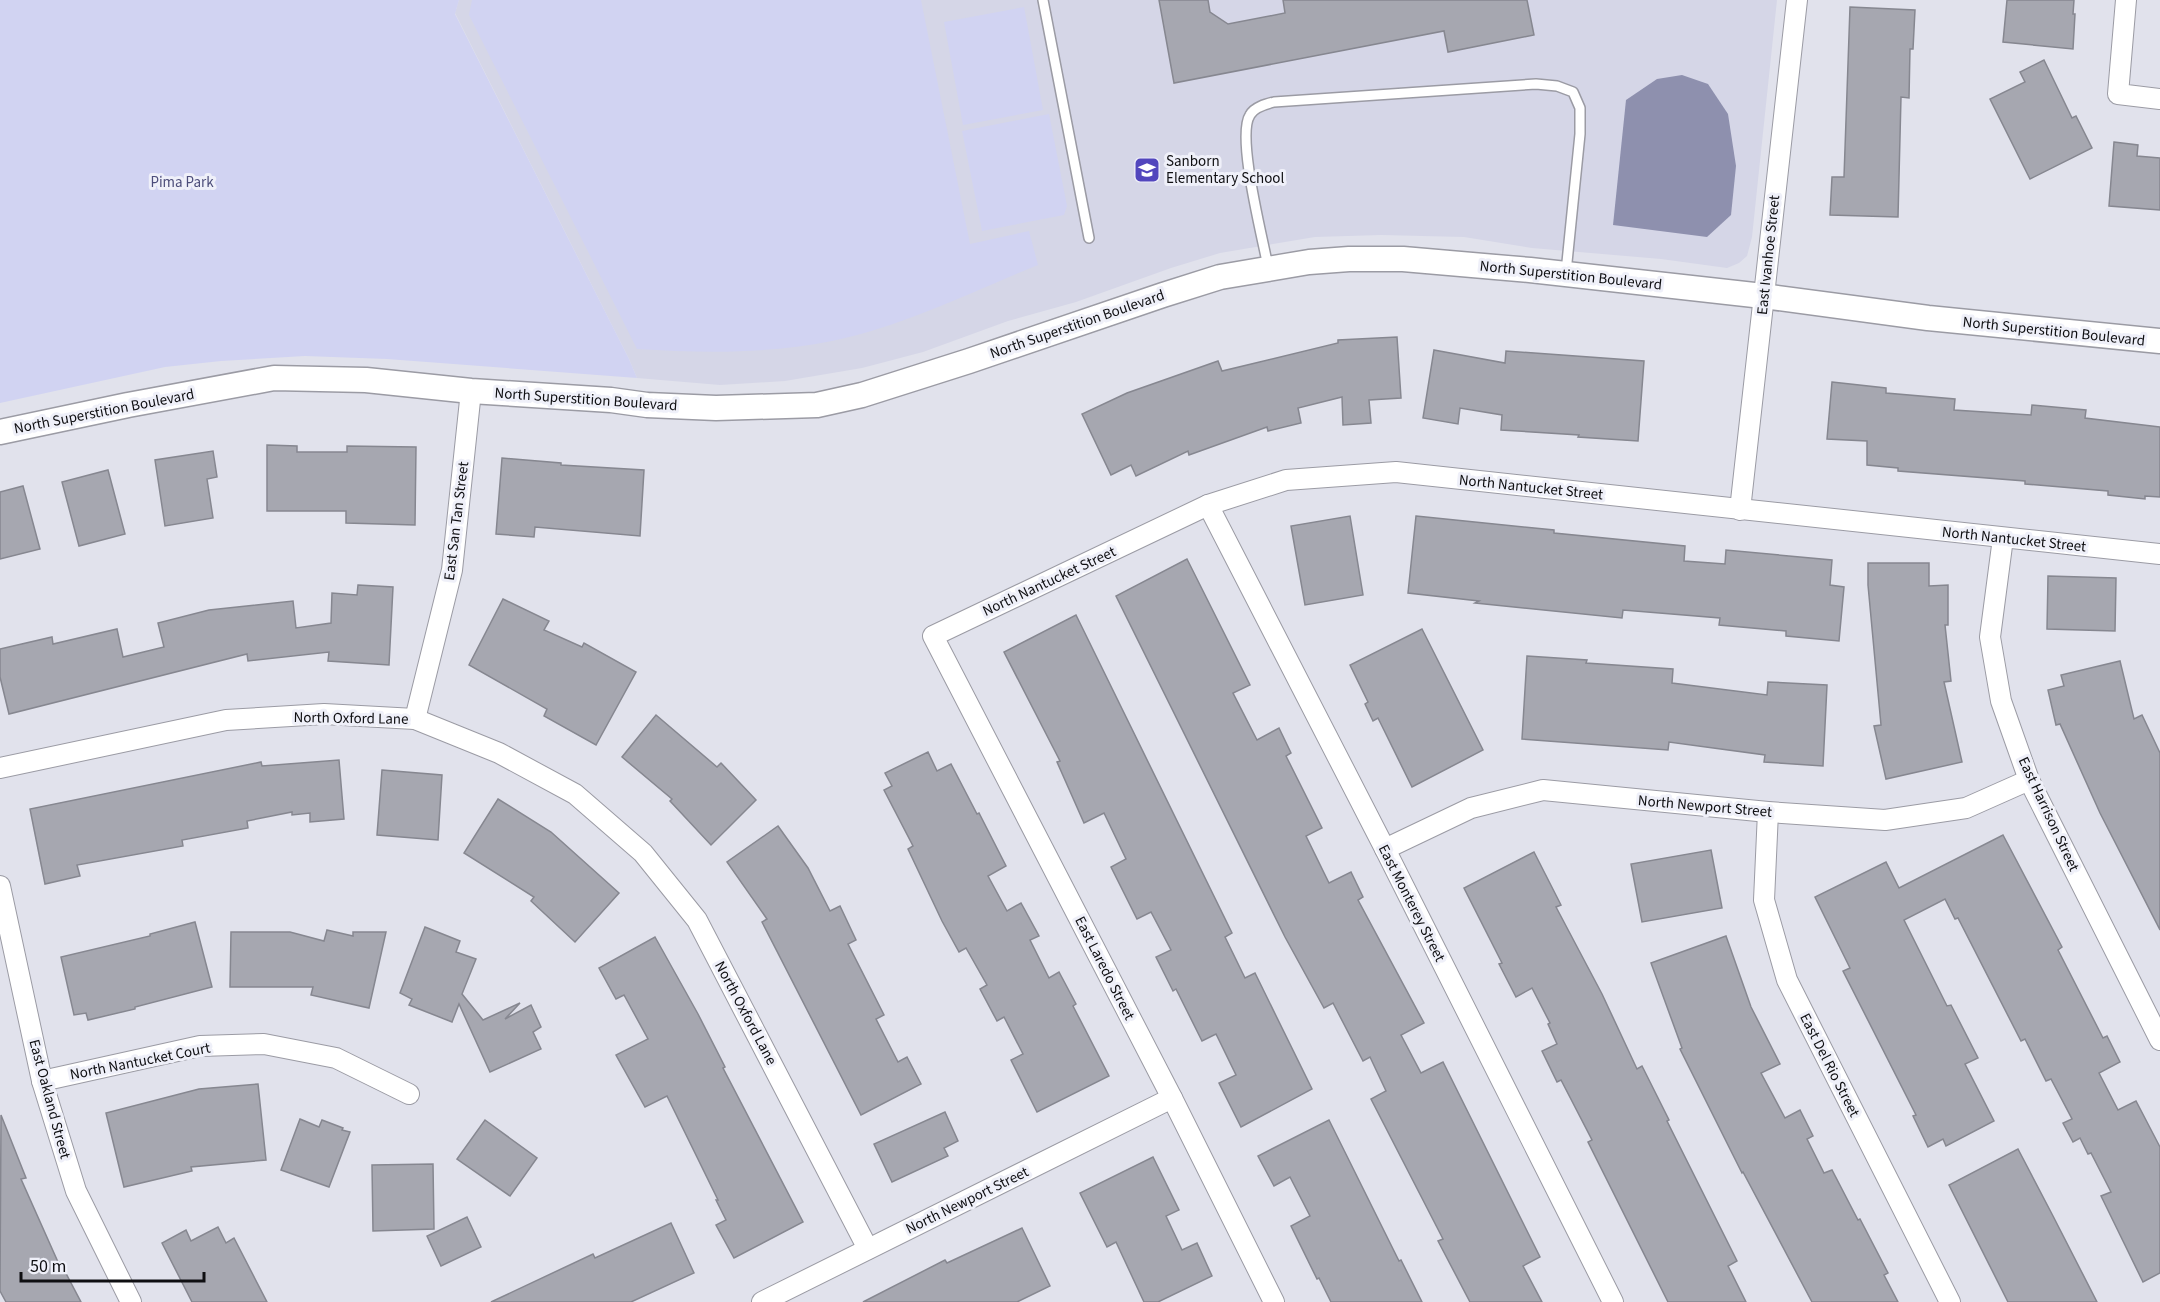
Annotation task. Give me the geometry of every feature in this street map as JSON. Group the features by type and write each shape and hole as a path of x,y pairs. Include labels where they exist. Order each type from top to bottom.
{"street":[{"name":"East Ivanhoe Street","path":"1740,510 1797,0"},
{"path":"2126,0 2118,94 2160,99"},
{"name":"North Superstition Boulevard","path":"0,432 274,378 366,380 471,391 600,399 647,405 716,408 817,405 862,395 958,365 1220,277 1268,268 1349,259 1403,259 1566,274 1763,296 1928,318 2160,341"},
{"name":"East San Tan Street","path":"415,719 452,570 471,391"},
{"name":"North Nantucket Street","path":"933,636 1208,506 1286,480 1396,472 2160,554"},
{"name":"East Monterey Street","path":"1208,506 1385,849 1613,1302"},
{"name":"East Harrison Street","path":"2003,538 1990,637 2001,701 2029,780 2160,1040"},
{"name":"East Laredo Street","path":"933,636 1172,1098 1274,1302"},
{"name":"North Oxford Lane","path":"0,768 226,720 324,714 415,719 499,753 574,794 642,853 697,920 868,1249"},
{"name":"North Newport Street","path":"1385,849 1471,808 1543,790 1768,812 1885,820 1966,808 2029,780"},
{"name":"East Del Rio Street","path":"1768,812 1764,900 1787,980 1950,1302"},
{"name":"East Oakland Street","path":"0,886 42,1081 76,1191 131,1302"},
{"name":"North Nantucket Court","path":"42,1081 200,1046 264,1044 336,1058 409,1094"},
{"name":"North Newport Street","path":"762,1302 1172,1098"}],"lane":[{"path":"1043,0 1089,238"},
{"path":"1268,268 1248,162 1245,128 1250,113 1262,105 1274,102 1536,84 1557,86 1573,92 1580,108 1566,274"}],"shaded area":[{"name":"Sanborn Elementary School","path":"459,0 1777,0 1752,237 1747,256 1739,263 1727,268 1661,259 1532,248 1464,237 1381,235 1315,237 1220,253 1076,302 1008,321 923,352 862,368 785,381 720,385 637,378 455,13"},
{"path":"1682,75 1708,84 1728,114 1736,166 1731,215 1707,237 1613,225 1626,100 1657,79"}],"green space":[{"name":"Pima Park","path":"0,0 459,0 455,14 637,378 387,359 305,356 165,367 0,403"},
{"path":"472,0 921,0 970,244 1029,231 1038,265 885,327 832,341 759,350 637,349 469,15"},
{"path":"1024,7 1043,110 963,125 944,22"},
{"path":"1049,114 1067,206 1064,215 982,231 962,131"}],"building":[{"path":"1159,0 1208,0 1210,12 1228,24 1285,13 1283,0 1527,0 1534,35 1448,52 1444,31 1174,83"},
{"path":"2007,0 2074,0 2073,49 2003,42"},
{"path":"1850,7 1915,10 1913,49 1910,49 1909,98 1901,97 1898,217 1830,215 1832,177 1844,177"},
{"path":"2044,60 2072,118 2076,116 2092,148 2030,179 1990,99 2025,82 2020,72"},
{"path":"2114,142 2138,145 2137,156 2160,158 2160,210 2109,206"},
{"path":"1397,337 1401,398 1369,400 1371,423 1343,425 1342,397 1298,408 1301,423 1268,431 1267,427 1189,455 1188,451 1136,476 1131,465 1111,475 1082,414 1127,393 1218,361 1222,371 1338,343 1338,340"},
{"path":"1434,350 1505,363 1506,351 1644,361 1638,441 1501,430 1502,415 1460,408 1458,424 1423,418"},
{"path":"1832,382 1886,388 1886,393 1955,399 1954,410 2031,415 2032,405 2086,410 2085,418 2160,427 2160,497 2145,496 2145,499 2108,495 2108,491 2025,484 2025,481 1898,471 1898,468 1867,465 1867,441 1827,439"},
{"path":"267,445 297,446 297,452 347,452 347,446 416,447 415,525 346,523 346,511 267,511"},
{"path":"213,451 217,477 207,479 213,518 165,526 155,460"},
{"path":"502,458 561,463 561,465 644,470 640,536 535,527 534,537 496,534"},
{"path":"108,470 125,534 79,546 62,482"},
{"path":"23,486 40,549 0,559 0,492"},
{"path":"1350,516 1363,595 1305,605 1291,526"},
{"path":"1416,516 1685,546 1684,561 1725,564 1726,550 1832,560 1830,585 1844,587 1839,641 1786,636 1786,631 1719,625 1720,618 1623,610 1622,618 1475,603 1479,601 1408,593"},
{"path":"1187,559 1250,685 1233,693 1257,740 1279,728 1291,753 1286,756 1322,828 1306,836 1329,883 1351,872 1363,897 1358,900 1424,1023 1401,1035 1421,1073 1443,1062 1540,1257 1523,1266 1542,1302 1470,1302 1438,1241 1443,1239 1371,1099 1386,1091 1370,1057 1363,1061 1333,1003 1324,1008 1285,937 1116,596"},
{"path":"1868,563 1929,563 1929,586 1948,585 1948,625 1945,625 1951,681 1944,682 1962,762 1886,779 1874,726 1881,725"},
{"path":"2048,576 2116,578 2115,631 2047,629"},
{"path":"358,585 393,587 389,665 328,661 329,652 248,661 247,654 9,714 0,677 0,649 52,637 53,644 117,629 123,657 164,647 158,623 209,610 293,601 296,628 331,623 332,593 357,595"},
{"path":"503,599 549,621 544,630 582,647 584,643 636,672 596,745 544,716 547,709 469,665"},
{"path":"1076,615 1232,933 1225,937 1245,978 1255,973 1312,1089 1241,1127 1219,1083 1236,1075 1216,1034 1202,1041 1176,989 1173,991 1156,957 1171,950 1151,912 1137,919 1111,867 1126,859 1104,813 1084,823 1057,762 1060,761 1004,652"},
{"path":"1422,629 1483,750 1412,787 1378,718 1373,721 1365,704 1368,702 1350,665"},
{"path":"1527,656 1673,669 1672,683 1767,695 1768,682 1827,685 1823,766 1764,762 1765,755 1669,742 1668,750 1522,739"},
{"path":"2120,661 2134,719 2142,715 2160,753 2160,930 2100,813 2060,724 2056,725 2048,690 2064,686 2061,675"},
{"path":"656,715 717,767 721,763 756,800 711,845 670,801 672,799 622,757"},
{"path":"928,752 937,771 951,764 977,814 979,813 1006,866 988,876 1007,911 1021,903 1039,936 1030,940 1049,978 1059,972 1076,1004 1073,1006 1109,1076 1037,1112 1011,1060 1023,1054 1004,1017 997,1021 980,989 987,985 966,948 959,952 942,921 908,849 913,846 884,790 892,786 885,773"},
{"path":"339,760 344,819 310,822 310,813 292,815 292,812 247,821 248,828 182,840 183,846 77,865 80,876 45,884 30,809 261,762 262,766"},
{"path":"382,770 442,775 438,840 377,835"},
{"path":"498,799 551,832 619,893 575,942 531,901 534,897 464,853"},
{"path":"778,826 808,868 830,911 840,906 856,940 848,944 884,1015 876,1019 898,1062 907,1057 921,1084 861,1115 762,922 767,919 727,862"},
{"path":"2003,835 2062,947 2058,950 2103,1038 2107,1036 2120,1062 2099,1073 2118,1110 2136,1101 2160,1147 2160,1273 2143,1282 2101,1196 2111,1192 2091,1153 2088,1154 2080,1138 2073,1142 2063,1123 2072,1119 2051,1079 2046,1081 2025,1039 2021,1041 1958,918 1955,919 1945,899 1904,920 1947,1006 1951,1005 1978,1058 1965,1064 1994,1121 1946,1146 1943,1139 1928,1147 1913,1116 1916,1115 1843,971 1850,968 1815,897 1886,862 1899,888"},
{"path":"1711,850 1722,908 1642,922 1631,864"},
{"path":"1534,852 1561,905 1556,907 1602,994 1637,1069 1642,1066 1737,1261 1728,1266 1746,1302 1668,1302 1588,1142 1592,1140 1561,1080 1557,1082 1542,1051 1557,1044 1548,1024 1550,1023 1532,988 1516,997 1499,964 1502,963 1464,888"},
{"path":"195,922 212,987 88,1020 86,1013 74,1015 61,957 150,936 150,934"},
{"path":"425,927 460,941 456,952 476,959 462,994 483,1020 520,1003 505,1019 531,1005 541,1027 533,1032 541,1049 490,1072 459,1004 452,1022 409,1005 412,999 400,993"},
{"path":"327,930 353,936 353,932 386,932 369,1008 311,995 313,987 230,987 231,932 290,932 324,941"},
{"path":"1726,936 1751,1007 1780,1064 1761,1073 1785,1118 1800,1110 1813,1136 1807,1139 1824,1173 1832,1170 1888,1273 1884,1275 1898,1302 1812,1302 1742,1173 1680,1049 1682,1048 1651,963"},
{"path":"655,937 698,1014 725,1067 723,1068 803,1222 734,1258 716,1225 726,1220 716,1200 718,1200 667,1096 645,1107 616,1055 648,1039 624,995 616,999 599,968"},
{"path":"258,1084 266,1160 191,1167 192,1171 124,1187 106,1113 199,1089"},
{"path":"945,1112 958,1141 944,1148 948,1156 892,1182 874,1144"},
{"path":"1,1115 26,1178 21,1179 58,1262 81,1302 6,1302 0,1291"},
{"path":"300,1119 319,1127 322,1120 350,1132 329,1187 281,1170"},
{"path":"485,1120 537,1158 510,1196 457,1159"},
{"path":"1329,1120 1399,1261 1401,1260 1422,1302 1331,1302 1319,1278 1317,1279 1291,1226 1310,1216 1290,1177 1274,1186 1258,1156"},
{"path":"2018,1149 2097,1302 2008,1302 1949,1185"},
{"path":"1153,1157 1179,1210 1166,1216 1182,1250 1197,1243 1212,1276 1158,1302 1144,1302 1116,1242 1107,1247 1080,1193"},
{"path":"433,1164 434,1229 373,1231 372,1165"},
{"path":"467,1217 481,1247 441,1266 427,1236"},
{"path":"671,1223 694,1273 631,1302 491,1302 593,1254 595,1258"},
{"path":"218,1227 226,1243 234,1238 267,1302 192,1302 162,1243 186,1230 191,1241"},
{"path":"1022,1228 1050,1286 1017,1302 863,1302 945,1260 947,1263"}],"place":[{"name":"Sanborn Elementary School","path":"1147,170"}]}
